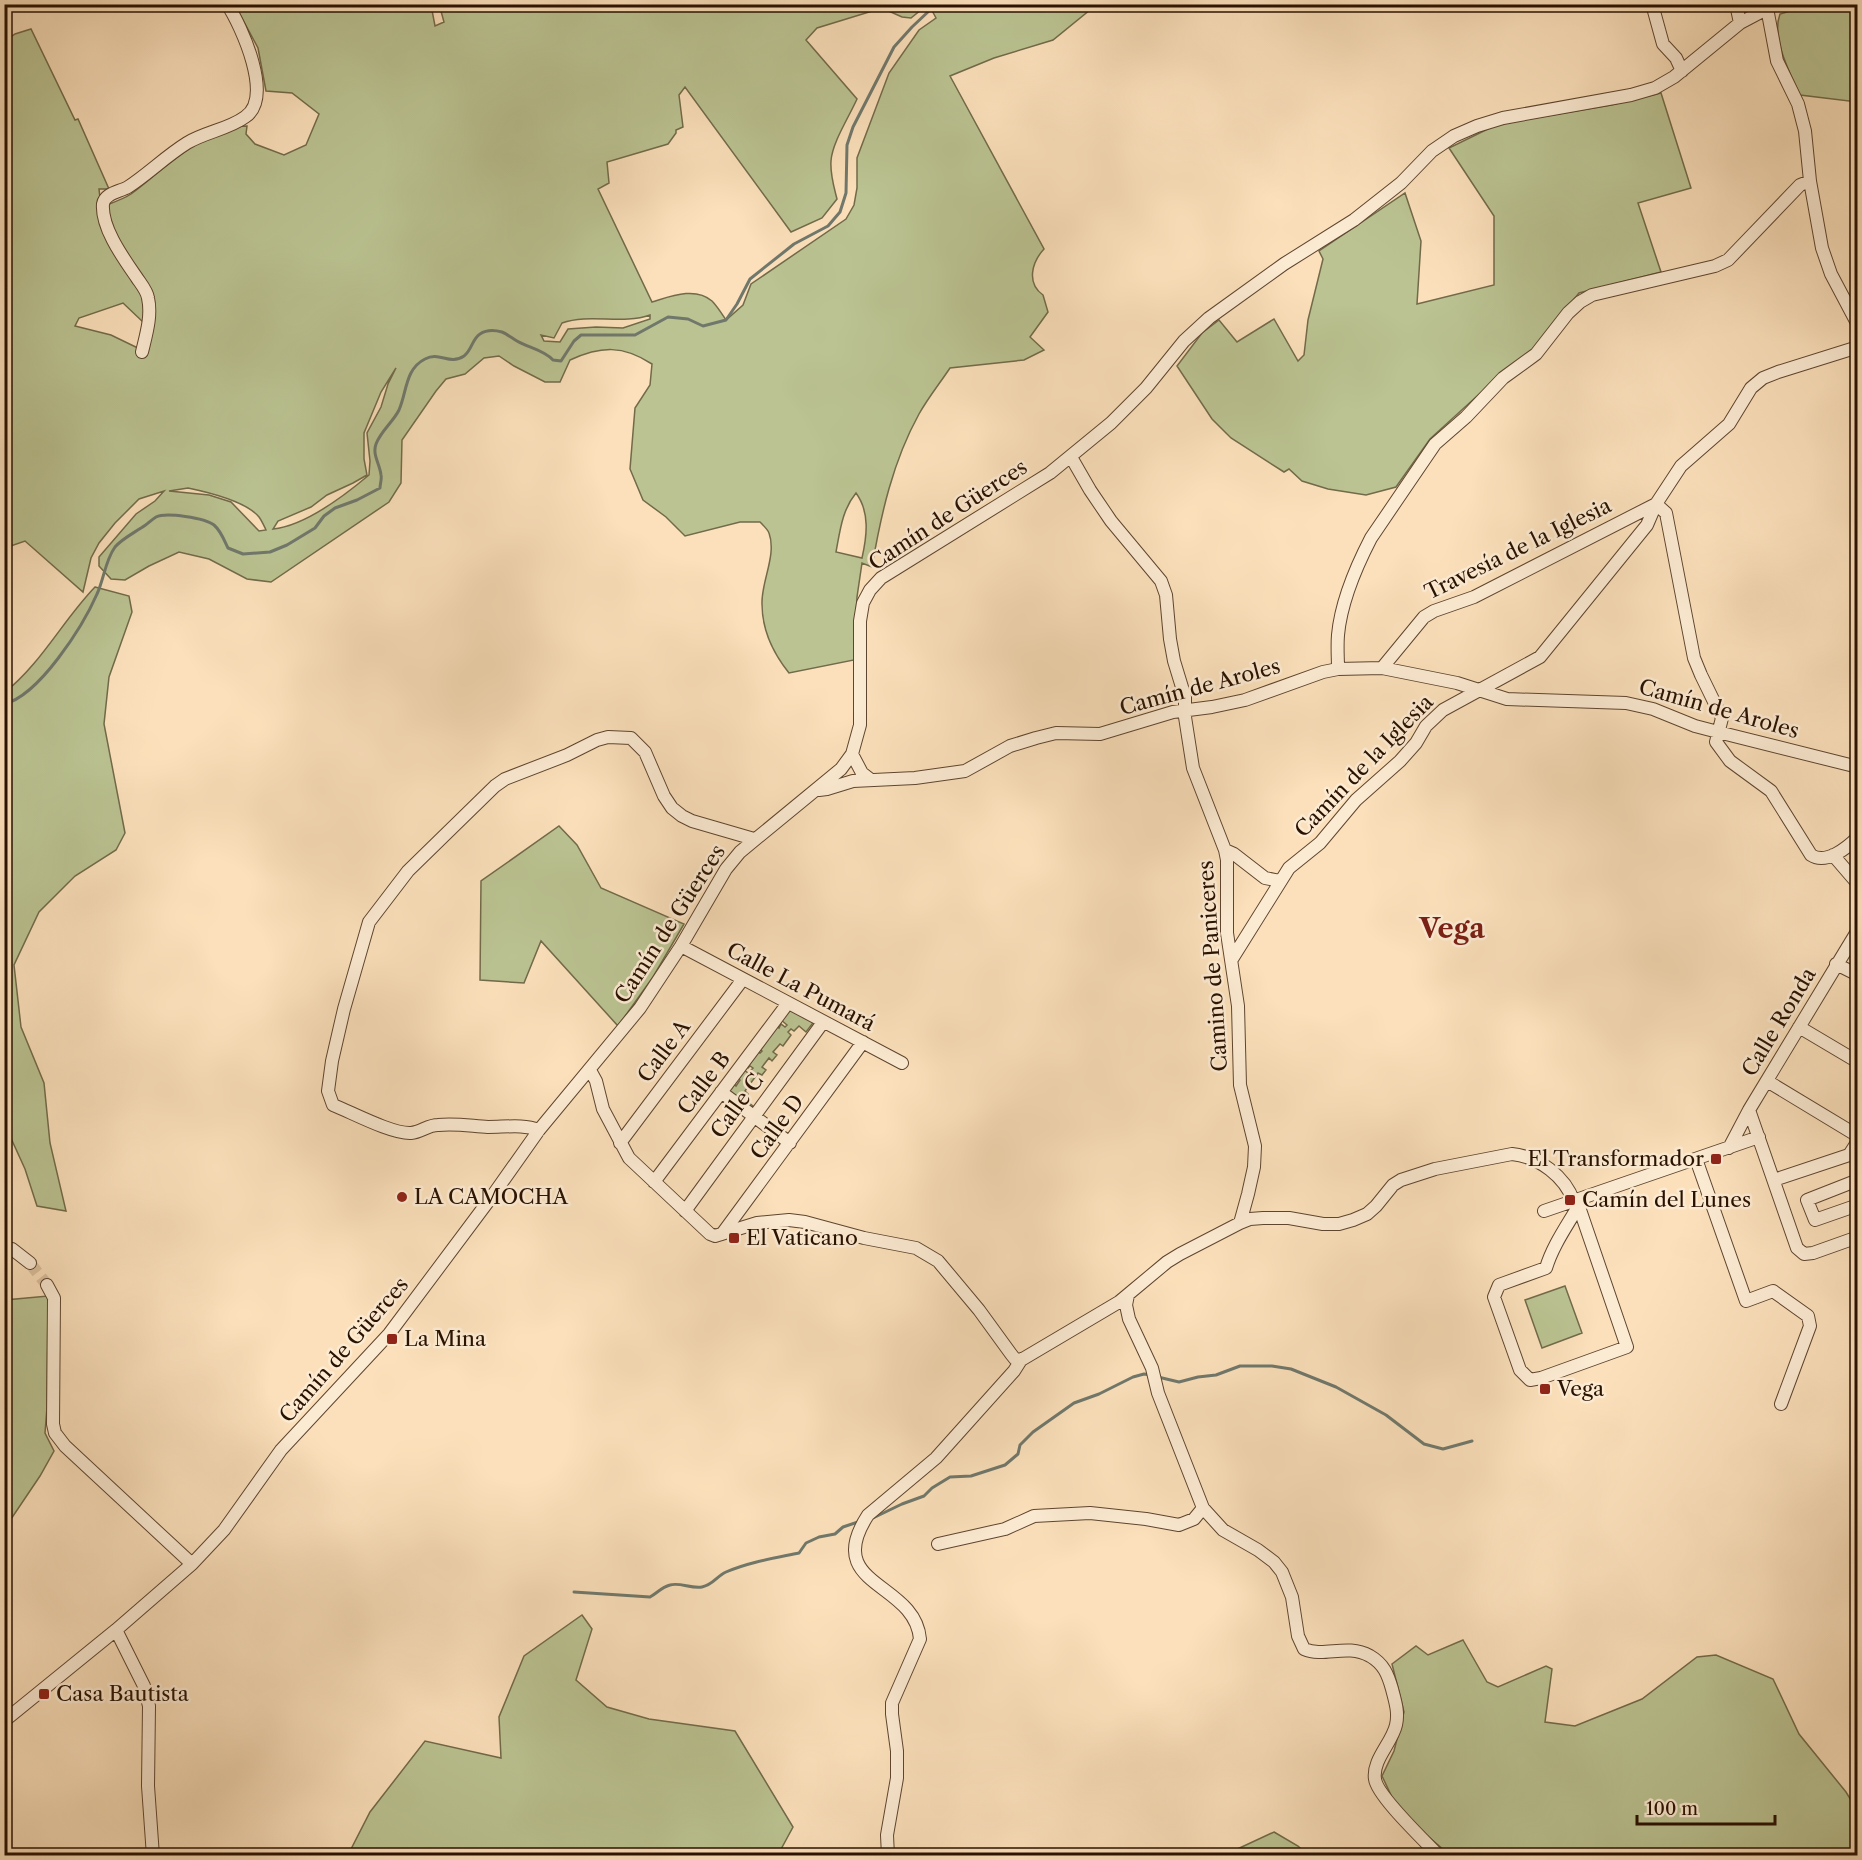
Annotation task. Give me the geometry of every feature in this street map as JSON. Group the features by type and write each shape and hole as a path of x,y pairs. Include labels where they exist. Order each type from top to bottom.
{"street":[{"path":"142,352 149,320 148,298 111,235 104,215 103,203 108,195 129,186 187,143 244,118 256,104 258,96 246,40 227,4"},
{"path":"1652,4 1663,44 1676,58 1682,70"},
{"path":"1736,4 1740,23"},
{"path":"1772,6 1778,61 1798,104 1805,131 1810,181 1822,248 1831,274 1857,325"},
{"name":"Camín de Güerces","path":"4,1721 116,1630 192,1564 224,1530 281,1450 389,1334 539,1130 640,1008 681,946 726,869 754,839 841,769 852,754 860,725 860,621 863,603 870,590 881,578 1071,458 1132,402 1184,341 1209,318 1284,264 1354,220 1401,183 1432,151 1454,136 1503,118 1631,95 1655,88 1682,70 1740,23 1772,6"},
{"path":"1338,669 1338,635 1345,600 1363,554 1371,538 1435,444 1466,417 1503,378 1536,354 1568,313 1580,302 1592,295 1715,266 1728,260 1800,185 1810,181"},
{"name":"Camín de la Iglesia","path":"1232,959 1280,881 1298,859 1320,843 1356,800 1400,761 1416,743 1426,726 1443,710 1482,690 1499,677 1540,657 1647,525 1656,504 1681,466 1729,424 1751,388 1763,378 1778,372 1857,347"},
{"name":"Camino de Paniceres","path":"1071,458 1111,522 1161,581 1166,595 1170,639 1185,697 1192,768 1225,850 1227,933 1238,1006 1240,1085 1255,1146 1254,1167 1240,1223"},
{"path":"1656,504 1666,513 1694,658 1722,718 1716,742 1743,772 1771,791 1811,855 1821,859 1833,855 1857,837"},
{"name":"Travesía de la Iglesia","path":"1382,668 1424,617 1434,610 1473,597 1656,504"},
{"name":"Camín de Aroles","path":"817,790 853,781 915,778 965,771 1010,747 1056,733 1100,734 1185,709 1212,707 1245,700 1323,672 1338,669 1382,668 1457,683 1508,699 1626,703 1653,709 1695,726 1857,767"},
{"path":"539,1130 528,1126 487,1127 452,1124 430,1126 422,1131 411,1133 398,1132 333,1105 328,1091 344,1008 369,922 408,871 495,786 515,774 608,737 631,738 640,745 664,796 672,808 682,816 754,839"},
{"path":"852,754 862,773 871,780"},
{"path":"1225,850 1234,854 1265,878 1280,881"},
{"path":"1833,855 1857,884"},
{"name":"Calle Ronda","path":"1857,930 1749,1110 1797,1248 1804,1254 1813,1253 1857,1237"},
{"name":"Calle La Pumará","path":"681,946 902,1063"},
{"path":"1836,964 1857,975"},
{"name":"Calle A","path":"620,1143 740,983"},
{"name":"Calle B","path":"654,1182 785,1007"},
{"name":"Calle C","path":"685,1211 821,1025"},
{"path":"1799,1027 1857,1062"},
{"name":"Calle D","path":"722,1234 863,1042"},
{"path":"590,1070 596,1081 603,1109 628,1158 710,1234 716,1236 757,1223 789,1220 916,1248 938,1261 979,1310 1015,1359 1021,1360"},
{"path":"1767,1081 1857,1136"},
{"path":"722,1092 790,1143"},
{"path":"1729,1148 1749,1110"},
{"path":"1544,1211 1576,1203 1759,1137"},
{"path":"1774,1180 1853,1157 1857,1140"},
{"path":"888,1856 887,1835 894,1801 897,1769 892,1703 920,1639 916,1622 910,1611 871,1581 860,1566 854,1545 868,1515 936,1458 1014,1371 1021,1360 1128,1295 1167,1262 1240,1223 1263,1218 1289,1218 1323,1224 1346,1222 1367,1214 1393,1185 1401,1180 1434,1169 1512,1154 1524,1155 1548,1168 1562,1179 1576,1203 1627,1347 1541,1378 1530,1380 1520,1370 1494,1297 1499,1285 1546,1268 1555,1243 1563,1233 1576,1203"},
{"path":"1696,1159 1746,1301 1773,1291 1808,1316 1810,1326 1781,1404"},
{"path":"1857,1180 1808,1200 1815,1220 1857,1205"},
{"path":"4,1248 12,1249 30,1263"},
{"path":"47,1285 54,1298 53,1424 55,1433 65,1446 192,1564"},
{"path":"1128,1295 1126,1305 1129,1319 1152,1368 1155,1383 1203,1508 1223,1530 1258,1550 1274,1562 1282,1572 1292,1597 1298,1636 1304,1649 1318,1652 1340,1649 1361,1652 1382,1665 1388,1674 1397,1716 1392,1735 1375,1769 1376,1784 1411,1827 1439,1856"},
{"path":"938,1544 1005,1529 1034,1516 1090,1514 1146,1519 1179,1525 1194,1519 1203,1508"},
{"path":"116,1630 144,1686 149,1706 148,1786 153,1856"}],"green space":[{"path":"439,4 923,5 922,9 911,18 902,17 882,8 817,28 806,40 857,99 832,154 832,181 837,199 822,218 791,232 685,87 679,95 683,127 676,130 668,144 607,162 609,183 598,189 652,302 682,294 698,294 712,301 726,320 743,305 751,284 846,219 854,205 857,188 857,158 889,73 919,30 936,18 929,5 1096,5 1053,40 994,58 950,76 1044,249 1036,260 1033,279 1034,285 1043,295 1048,312 1030,337 1044,350 1024,360 950,368 923,408 910,432 895,469 879,527 872,567 862,563 857,597 854,660 789,673 783,665 773,649 764,623 762,596 770,559 771,541 768,532 760,522 740,522 685,536 666,517 643,500 630,469 635,408 650,385 652,364 631,353 621,351 602,350 570,360 560,382 545,382 499,356 484,358 465,374 446,379 402,440 401,483 389,502 271,582 247,579 209,559 179,552 125,580 111,579 99,566 99,557 136,514 155,501 164,491 139,499 115,523 99,543 91,558 83,592 25,541 5,548 4,42 15,34 31,29 75,120 78,119 109,189 99,189 101,207 131,194 200,141 231,128 247,126 246,134 255,144 284,155 306,145 319,114 292,93 266,91 258,48 235,5 431,5 435,26 444,22","holes":["123,303 143,322 146,352 111,335 75,326 79,318","650,315 650,319 623,328 568,329 560,342 544,341 541,335 554,338 562,323 573,320 639,318","396,368 381,407 367,433 369,475 336,501 311,516 285,527 273,529 278,521 311,507 327,495 367,475 364,459 364,433 381,392","188,488 236,502 253,511 266,530 259,531 231,502 209,495 169,491","856,493 864,508 865,516 866,533 862,558 836,552 842,521"]},
{"path":"1811,5 1857,5 1857,102 1800,95 1783,55 1778,23 1780,14"},
{"path":"1661,93 1691,188 1638,203 1661,272 1579,293 1533,351 1499,376 1430,439 1396,487 1366,495 1328,489 1302,481 1289,469 1284,472 1231,438 1212,419 1177,366 1202,333 1219,320 1237,342 1274,319 1298,361 1304,355 1308,320 1323,259 1319,251 1405,193 1421,241 1417,304 1494,285 1494,216 1449,148 1498,124 1611,105"},
{"path":"95,587 129,596 132,612 109,677 104,724 125,833 116,850 75,876 39,912 14,965 21,1027 44,1083 50,1143 66,1211 37,1206 25,1169 5,1125 4,693 29,669"},
{"path":"559,826 577,845 601,888 684,924 653,977 618,1026 541,941 524,983 480,980 481,881"},
{"path":"790,1006 816,1019 806,1032 799,1026 794,1031 791,1029 788,1032 791,1035 783,1046 780,1044 773,1052 777,1055 772,1061 769,1058 762,1067 766,1070 762,1075 758,1073 745,1091 748,1094 744,1099 753,1106 751,1108 728,1090 733,1083 736,1086 740,1080 737,1077 743,1069 748,1073 753,1068 746,1066 756,1051 760,1053 762,1051 758,1048 775,1025 779,1028 781,1024 785,1027 787,1025 780,1019"},
{"path":"1565,1286 1582,1333 1542,1348 1525,1300"},
{"path":"48,1296 45,1433 54,1451 5,1528 5,1300"},
{"path":"582,1615 592,1629 576,1680 607,1707 649,1719 735,1731 793,1827 780,1851 773,1856 348,1855 370,1812 425,1741 501,1758 499,1717 524,1656"},
{"path":"1463,1640 1487,1682 1498,1687 1546,1666 1552,1669 1545,1722 1575,1726 1642,1699 1697,1657 1716,1655 1773,1679 1799,1734 1846,1792 1857,1810 1857,1855 1450,1855 1399,1812 1382,1776 1394,1751 1404,1712 1392,1664 1416,1646 1428,1655"},
{"path":"1274,1832 1298,1846 1308,1855 1227,1855 1231,1852"}],"waterway":[{"path":"4,704 31,688 45,674 71,641 90,608 115,547 156,517 176,515 203,520 216,527 228,548 243,554 270,552 287,545 315,528 324,516 335,508 380,488 381,477 376,444 399,410 410,375 418,363 425,359 430,357 459,359 467,354 477,336 488,331 502,332 553,360 561,361 574,341 581,335 635,335 668,317 688,319 703,326 726,320 750,279 794,244 828,226 840,212 846,193 847,145 853,127 894,47 930,10"},
{"path":"1158,1377 1179,1382 1216,1375 1240,1366 1272,1366 1291,1369 1336,1387 1386,1415 1424,1444 1443,1449 1472,1441"},
{"path":"873,1518 924,1496 950,1477 971,1476 1005,1465 1018,1454 1020,1445 1033,1432 1074,1403 1099,1394 1133,1377 1151,1375"},
{"path":"574,1592 650,1597 670,1585 702,1587 735,1569 799,1553 806,1543 819,1537 835,1534 843,1527 861,1521"}],"tunnel":[{"path":"30,1263 47,1285"}],"place":[{"name":"El Transformador","path":"1716,1159"},
{"name":"LA CAMOCHA","path":"402,1197"},
{"name":"Camín del Lunes","path":"1570,1200"},
{"name":"El Vaticano","path":"734,1238"},
{"name":"La Mina","path":"392,1339"},
{"name":"Vega","path":"1545,1389"},
{"name":"Casa Bautista","path":"44,1694"}],"district":[{"name":"Vega","path":"1452,929"}]}
